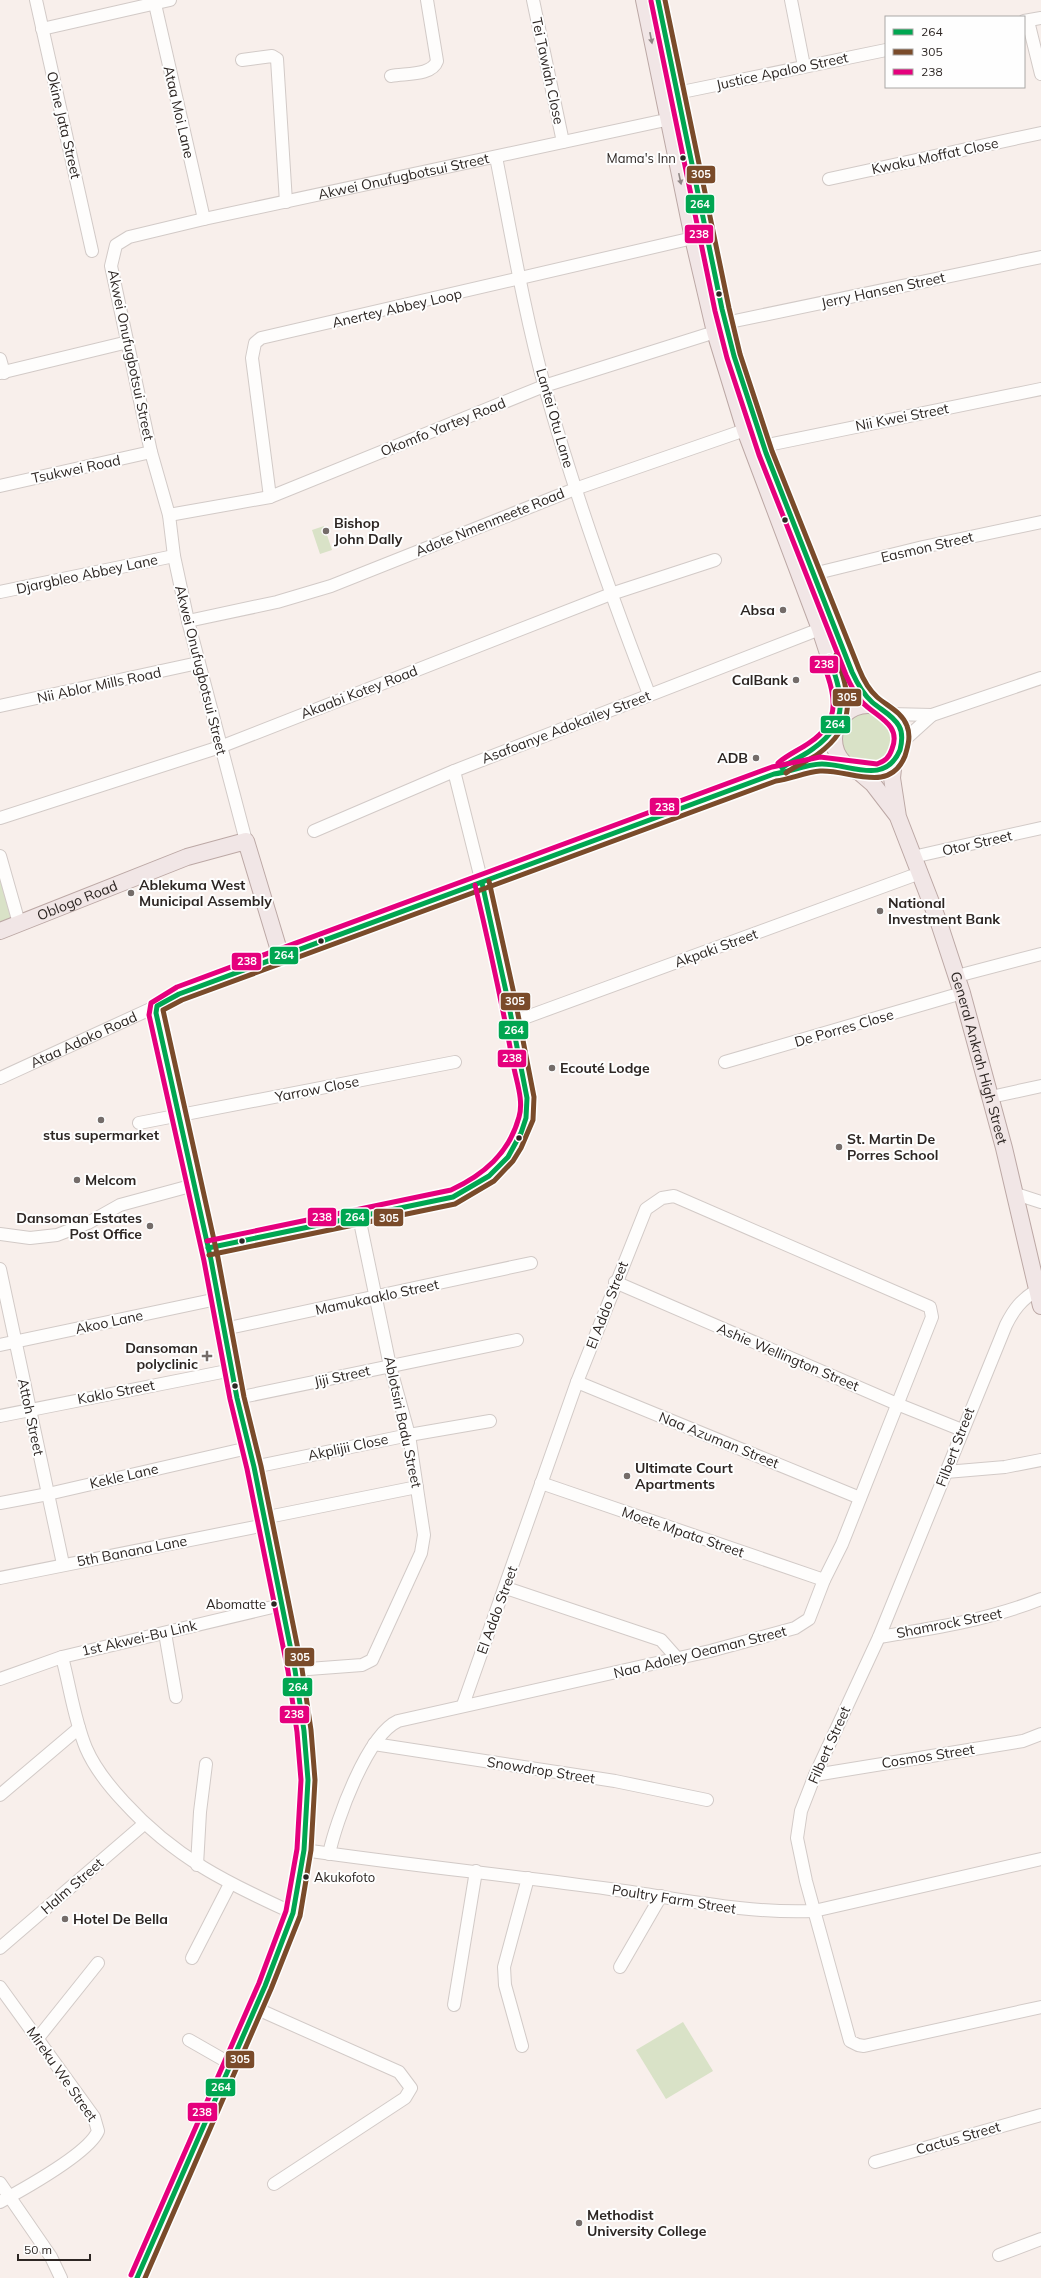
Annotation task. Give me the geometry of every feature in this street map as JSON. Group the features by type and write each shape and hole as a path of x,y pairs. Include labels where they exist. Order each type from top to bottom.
{"main road":[{"path":"644,0 675,118 720,327 745,430 820,629 841,695 834,741 836,751 854,769 870,772 881,770 894,759 901,743 899,725 890,714 876,706 863,693 848,661 763,446 743,387 720,327 693,238 675,118 677,93 658,0"},
{"path":"837,725 846,713 855,708 865,705 876,706"},
{"name":"Ataa Adoko Road","path":"774,774 815,748 837,725"},
{"name":"General Ankrah High Street","path":"894,759 892,778 898,817 920,873 962,993 1016,1194 1039,1298"},
{"name":"Ataa Adoko Road","path":"157,1006 179,994 774,774 820,764 854,769"},
{"name":"General Ankrah High Street","path":"854,769 873,784 898,817"},
{"name":"Oblogo Road","path":"0,931 187,857 246,841"},
{"name":"Akwei Onufugbotsui Street","path":"246,841 281,957"},
{"path":"208,1248 453,1197 487,1179 500,1167 516,1142 526,1117 526,1099 513,1022 482,883"},
{"path":"137,2278 276,1959 293,1913 304,1850 308,1780 307,1755 295,1670 254,1467 248,1448 237,1398 208,1248 156,1013 157,1006"}],"street":[{"name":"Okine Jata Street","path":"36,0 92,250"},
{"path":"42,29 170,0"},
{"path":"391,76 430,70 435,66 437,61 427,0"},
{"name":"Tei Tawiah Close","path":"533,0 563,142"},
{"path":"791,0 804,66"},
{"name":"Ataa Moi Lane","path":"155,4 204,219"},
{"path":"1041,18 1026,21 1041,74"},
{"name":"Justice Apaloo Street","path":"677,93 885,50"},
{"path":"242,60 272,56 277,59 286,202"},
{"name":"Akwei Onufugbotsui Street","path":"246,841 188,621 174,556 169,515 152,452 111,266 116,246 129,237 204,219 675,118"},
{"name":"Kwaku Moffat Close","path":"829,179 1041,133"},
{"name":"Lantei Otu Lane","path":"496,156 544,386 575,489 611,594 649,694"},
{"name":"Anertey Abbey Loop","path":"270,498 252,358 254,343 261,338 521,280 693,238"},
{"name":"Jerry Hansen Street","path":"720,327 1041,257"},
{"name":"Okomfo Yartey Road","path":"169,515 270,498 544,386 720,327"},
{"path":"0,359 2,373 128,342"},
{"name":"Nii Kwei Street","path":"763,446 1041,389"},
{"name":"Adote Nmenmeete Road","path":"188,621 277,602 331,586 575,489 745,430"},
{"name":"Tsukwei Road","path":"0,486 152,452"},
{"name":"Easmon Street","path":"813,574 923,547 1041,522"},
{"name":"Djargbleo Abbey Lane","path":"0,592 174,556"},
{"name":"Akaabi Kotey Road","path":"0,818 220,747 611,594 715,560"},
{"name":"Asafoanye Adokailey Street","path":"314,831 454,771 649,694 820,629"},
{"name":"Nii Ablor Mills Road","path":"0,706 198,663"},
{"path":"890,714 932,715 1041,678"},
{"path":"901,743 932,715"},
{"path":"454,771 482,883"},
{"name":"Otor Street","path":"913,857 1041,828"},
{"path":"0,856 19,923"},
{"name":"Akpaki Street","path":"513,1022 920,873"},
{"path":"957,976 1041,954"},
{"name":"De Porres Close","path":"725,1062 962,993"},
{"name":"Ataa Adoko Road","path":"0,1078 157,1006"},
{"name":"Yarrow Close","path":"139,1123 455,1062"},
{"path":"991,1097 1041,1086"},
{"path":"0,1234 30,1238 57,1235 88,1223 120,1204 194,1185"},
{"path":"1016,1194 1041,1202"},
{"name":"El Addo Street","path":"463,1705 506,1588 577,1382 615,1282 646,1208 662,1198 674,1196 841,1270 924,1303 930,1307 932,1317"},
{"name":"Ablotsiri Badu Street","path":"295,1670 362,1664 372,1660 422,1553 424,1535 408,1435 390,1366 378,1297 359,1217"},
{"name":"Mamukaaklo Street","path":"224,1329 530,1263"},
{"name":"Attoh Street","path":"0,1269 63,1564"},
{"name":"Ashie Wellington Street","path":"615,1282 897,1404 962,1430"},
{"name":"Filbert Street","path":"1039,1298 1022,1299 1013,1310 962,1430 879,1637 815,1774 800,1811 797,1838 814,1910 850,2041 864,2046 1041,2006"},
{"name":"Akoo Lane","path":"0,1345 217,1299"},
{"name":"Naa Adoley Oeaman Street","path":"329,1854 340,1811 374,1744 390,1725 398,1721 463,1705 739,1644 795,1628 809,1619 824,1580 842,1544 932,1317"},
{"name":"Jiji Street","path":"237,1398 517,1340"},
{"name":"Kaklo Street","path":"0,1416 30,1408 232,1370"},
{"name":"Naa Azuman Street","path":"577,1382 860,1498"},
{"name":"Akplijii Close","path":"254,1467 408,1435 490,1421"},
{"name":"Kekle Lane","path":"0,1503 48,1494 248,1448"},
{"path":"946,1472 1005,1467 1041,1460"},
{"name":"Moete Mpata Street","path":"541,1483 824,1580"},
{"name":"5th Banana Lane","path":"0,1578 264,1522 417,1487"},
{"path":"506,1588 661,1640 678,1658"},
{"name":"Shamrock Street","path":"879,1637 946,1627 1008,1612 1041,1599"},
{"name":"1st Akwei-Bu Link","path":"0,1679 62,1657 281,1605"},
{"path":"165,1633 176,1697"},
{"path":"62,1657 79,1728 86,1748 98,1770 144,1824 198,1865 230,1884 293,1913"},
{"path":"0,1795 79,1728"},
{"name":"Cosmos Street","path":"815,1774 1023,1741 1041,1734"},
{"name":"Snowdrop Street","path":"374,1744 615,1781 707,1800"},
{"path":"198,1865 200,1812 206,1764"},
{"name":"Halm Street","path":"0,1948 144,1824"},
{"name":"Poultry Farm Street","path":"304,1850 528,1878 661,1896 749,1910 814,1910 1041,1859"},
{"path":"454,2005 476,1871"},
{"path":"522,2046 505,1985 504,1967 528,1878"},
{"path":"192,1958 230,1884"},
{"path":"620,1967 661,1896"},
{"path":"38,2038 98,1963"},
{"name":"Mireku We Street","path":"0,1987 94,2117 98,2131 96,2136 84,2146 38,2180 5,2199"},
{"path":"255,2008 399,2072 410,2088 405,2098 274,2184"},
{"path":"189,2040 231,2064"},
{"name":"Cactus Street","path":"875,2162 1041,2114"},
{"path":"0,2183 5,2199 51,2257 61,2278"},
{"path":"999,2255 1041,2239"}],"green space":[{"path":"324,526 332,550 320,554 312,530"},
{"path":"868,709 884,714 892,722 897,738 892,754 884,762 868,767 852,762 844,754 839,738 844,722 852,714"},
{"path":"0,870 15,918 0,923"},
{"path":"683,2022 713,2071 666,2099 636,2050"}],"transit line":[{"name":"264","path":"137,2278 265,1986 293,1913 304,1850 308,1780 304,1731 295,1670 254,1467 237,1398 211,1260 156,1013 157,1006 179,994 774,774 810,765 822,764 855,769 876,770 885,767 893,761 900,750 902,738 899,726 890,716 872,702 858,684 852,672 766,453 734,356 722,309 658,0"},
{"name":"305","path":"145,2278 271,1989 300,1916 311,1850 315,1780 311,1730 302,1669 261,1466 244,1397 218,1258 163,1010 182,1000 776,781 820,771 831,771 867,777 889,775 898,768 905,756 908,745 909,734 905,721 898,713 871,691 861,673 772,451 740,354 729,308 665,0"},
{"name":"238","path":"131,2275 259,1983 286,1911 297,1849 301,1780 297,1732 288,1671 247,1469 230,1399 204,1261 149,1015 151,1003 177,987 772,767 820,757 877,764 888,757 892,749 894,733 891,727 862,702 857,696 846,675 759,455 727,358 715,311 651,1"},
{"name":"305","path":"786,773 818,754 831,743 840,732 845,720 847,696 845,683 836,655"},
{"name":"264","path":"782,768 810,751 826,738 834,728 838,718 840,695 829,657"},
{"name":"238","path":"778,763 820,734 832,715 832,694 822,659"},
{"name":"305","path":"209,1255 455,1204 494,1181 513,1161 521,1148 533,1120 534,1097 514,994 489,881"},
{"name":"264","path":"208,1248 453,1197 489,1176 508,1157 521,1133 526,1118 527,1098 507,996 482,883"},
{"name":"238","path":"207,1241 451,1190 484,1170 502,1152 515,1130 521,1104 495,974 475,885"}],"place":[{"name":"Mama's Inn","path":"683,158"},
{"name":"Bishop John Dally","path":"326,531"},
{"name":"Absa","path":"783,610"},
{"name":"CalBank","path":"796,680"},
{"name":"ADB","path":"756,758"},
{"name":"Ablekuma West Municipal Assembly","path":"131,893"},
{"name":"National Investment Bank","path":"880,911"},
{"name":"Ecouté Lodge","path":"552,1068"},
{"name":"stus supermarket","path":"101,1120"},
{"name":"St. Martin De Porres School","path":"839,1147"},
{"name":"Melcom","path":"77,1180"},
{"name":"Dansoman Estates Post Office","path":"150,1226"},
{"name":"Dansoman polyclinic","path":"207,1356"},
{"name":"Ultimate Court Apartments","path":"627,1476"},
{"name":"Abomatte","path":"274,1604"},
{"name":"Akukofoto","path":"306,1877"},
{"name":"Hotel De Bella","path":"65,1919"},
{"name":"Methodist University College","path":"579,2223"}]}
